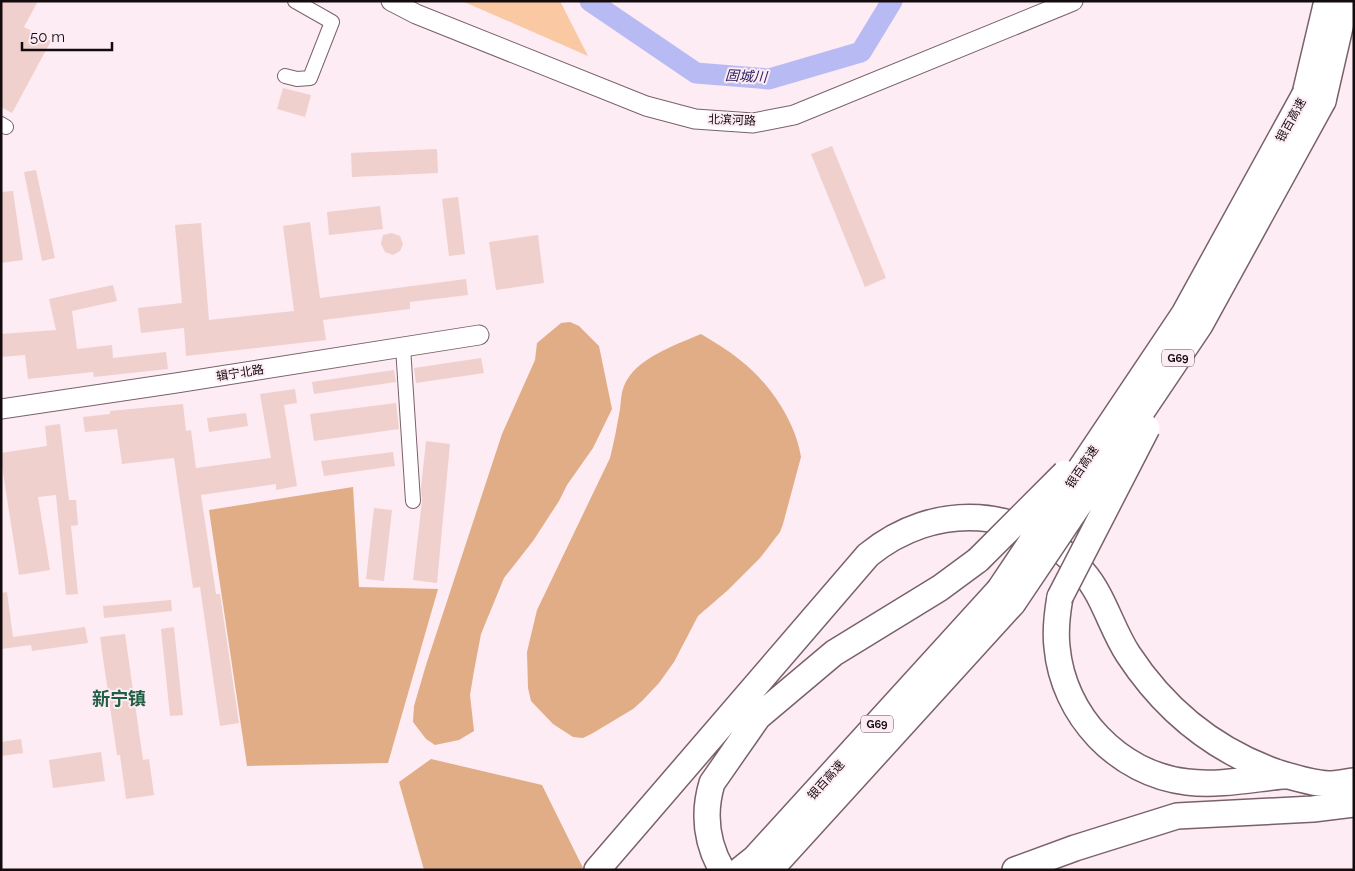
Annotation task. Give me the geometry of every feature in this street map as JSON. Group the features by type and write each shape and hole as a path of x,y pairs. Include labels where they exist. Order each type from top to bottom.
{"highway":[{"name":"银百高速","path":"1006,597 1105,432 1184,314 1305,94 1327,1"},
{"name":"银百高速","path":"755,866 1006,597 1200,325 1323,101 1346,1"},
{"path":"1200,325 1060,597 1056,630 1059,664 1064,680 1087,724 1110,748 1138,767 1169,779 1202,784 1287,775"},
{"path":"722,870 711,846 708,834 706,814 708,795 712,783 758,717 834,653 940,588 978,560 1105,432"},
{"path":"597,870 868,555 879,545 906,530 928,522 950,518 1000,520 1031,531 1060,549 1094,586 1127,652 1150,685 1194,728 1229,751 1287,775 1328,784 1354,781"},
{"path":"1015,868 1177,816 1313,809 1354,804"}],"main road":[{"name":"北滨河路","path":"391,1 416,14 646,106 695,119 753,123 794,115 1073,1"},
{"name":"辑宁北路","path":"1,409 479,335"}],"street":[{"path":"285,76 298,79 310,78 332,22 295,1"},
{"path":"403,347 413,500"}],"shaded area":[{"path":"462,1 560,1 588,56"},
{"path":"570,322 579,326 599,346 612,409 593,448 567,485 533,541 504,578 481,634 470,695 474,731 459,740 435,745 426,739 413,722 414,706 426,665 502,434 535,360 537,343 561,323"},
{"path":"701,334 735,356 761,379 787,416 801,457 783,524 780,532 760,558 728,590 698,616 674,662 659,683 642,701 633,709 593,733 583,738 573,737 553,724 531,701 528,688 527,652 537,610 610,458 622,392 629,376 657,354"},
{"path":"353,487 359,587 438,589 388,763 247,766 209,510"},
{"path":"431,759 542,785 584,870 424,870 399,782"}],"building":[{"path":"1,1 38,1 24,27 51,41 12,113 1,107"},
{"path":"283,88 311,95 305,117 277,109"},
{"path":"832,146 886,278 865,287 811,154"},
{"path":"437,149 438,173 352,177 351,153"},
{"path":"36,170 55,258 42,261 24,172"},
{"path":"13,191 23,260 1,263 1,192"},
{"path":"458,197 465,254 449,256 442,199"},
{"path":"380,206 383,229 329,235 327,212"},
{"path":"310,222 320,298 466,279 468,295 410,302 410,309 323,320 326,340 186,356 184,328 141,333 138,308 182,303 175,225 201,223 209,320 294,311 283,226"},
{"path":"392,233 400,236 403,244 400,251 393,255 385,252 381,244 383,235"},
{"path":"538,235 544,283 496,290 489,242"},
{"path":"113,285 117,301 72,311 77,349 112,345 113,358 166,352 168,369 94,377 93,372 28,379 25,355 1,357 1,334 56,330 49,299"},
{"path":"481,358 484,373 416,383 414,368"},
{"path":"394,370 396,382 314,394 312,382"},
{"path":"295,389 297,403 284,405 297,486 276,490 276,484 201,495 216,594 220,594 239,723 220,726 200,587 193,588 174,458 122,464 117,429 85,432 83,417 110,414 110,411 183,404 186,431 191,430 196,468 271,458 260,394"},
{"path":"396,403 399,429 314,441 310,414"},
{"path":"246,413 248,426 209,432 207,418"},
{"path":"60,424 69,500 76,500 78,525 71,526 78,594 66,595 56,495 38,497 50,570 19,575 1,460 1,453 47,446 45,426"},
{"path":"426,441 450,444 437,583 413,580 422,501 421,488"},
{"path":"393,452 395,466 324,476 321,461"},
{"path":"374,508 392,510 384,581 366,579"},
{"path":"7,592 13,637 85,627 88,643 32,651 31,645 1,649 1,593"},
{"path":"171,600 172,611 104,618 103,606"},
{"path":"174,627 183,715 170,716 161,629"},
{"path":"125,634 143,760 149,759 154,795 126,799 120,755 117,755 100,637"},
{"path":"21,739 23,753 1,756 1,742"},
{"path":"101,752 105,781 53,788 49,760"}],"waterway":[{"name":"固城川","path":"590,1 696,73 769,79 861,52 892,1"}],"district":[{"name":"新宁镇","path":"119,698"}]}
